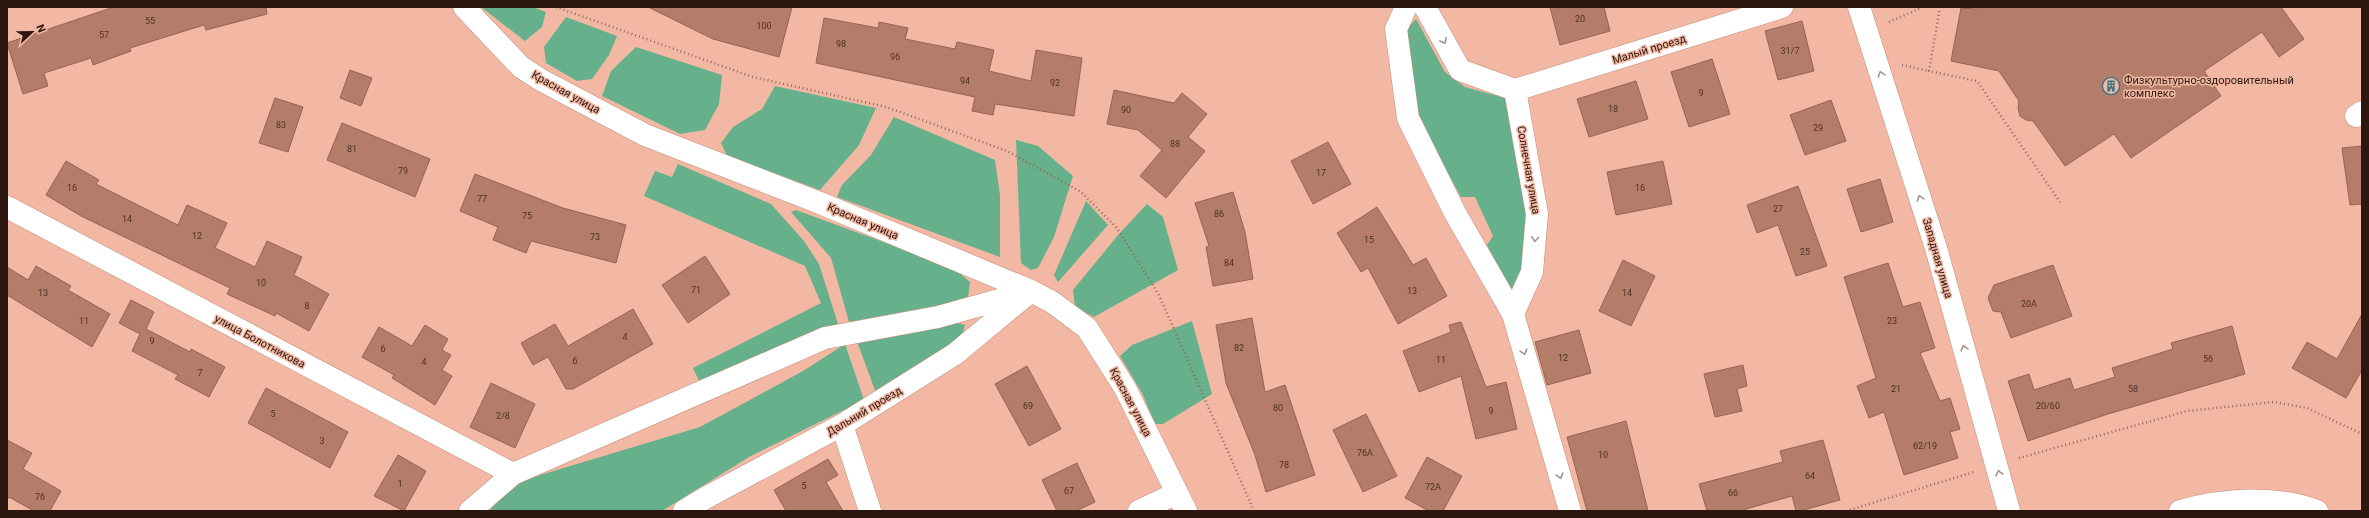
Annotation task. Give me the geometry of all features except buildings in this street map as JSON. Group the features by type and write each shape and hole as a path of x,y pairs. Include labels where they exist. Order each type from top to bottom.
{"street":[{"name":"Красная улица","path":"464,7 521,66 541,80 645,135 820,204 1031,291 1052,302 1087,328 1125,388 1182,502"},
{"path":"1406,7 1396,29 1408,118 1455,213 1512,314 1570,511"},
{"path":"1425,7 1460,70 1515,90"},
{"name":"Малый проезд","path":"1515,90 1782,7"},
{"name":"Западная улица","path":"1859,7 1936,248 2009,511"},
{"name":"Солнечная улица","path":"1512,314 1532,272 1537,214 1515,90"},
{"name":"улица Болотникова","path":"7,207 513,474"},
{"name":"Дальний проезд","path":"684,511 707,497 842,426 955,354 1031,291"},
{"path":"470,511 513,474 825,338 938,317 1031,291"},
{"path":"842,426 870,511"},
{"path":"2180,511 2208,503 2255,501 2285,502 2317,511"},
{"path":"1139,511 1182,502"}],"path":[{"path":"556,7 754,77 886,107 1007,151 1081,192 1117,228 1159,296 1254,511"},
{"path":"1867,31 1924,7"},
{"path":"1940,7 1929,71 1977,81 2060,202"},
{"path":"1846,511 1997,465 2187,411 2274,402 2307,408 2362,434"}],"green space":[{"path":"481,7 533,7 546,12 542,27 525,41"},
{"path":"566,17 617,36 609,55 592,79 577,81 546,63 544,47"},
{"path":"1416,19 1445,72 1465,87 1505,98 1524,192 1527,218 1525,265 1518,282 1509,291 1487,245 1493,236 1475,197 1461,197 1418,118 1404,32"},
{"path":"636,47 722,75 719,104 705,130 680,134 602,96 611,71"},
{"path":"775,86 876,108 859,145 820,190 727,156 721,143 733,127 762,109"},
{"path":"894,117 995,160 1000,195 1000,257 837,197 842,185 871,155"},
{"path":"1016,140 1038,146 1073,176 1054,237 1038,268 1031,270 1021,263"},
{"path":"678,164 771,204 804,241 819,264 838,324 801,336 701,385 693,368 821,303 805,266 644,196 655,171 672,177"},
{"path":"1086,201 1108,225 1058,282 1054,275"},
{"path":"1147,204 1163,217 1178,270 1094,317 1075,307 1073,290 1118,235"},
{"path":"796,210 954,268 970,282 968,297 957,302 849,322 831,258 791,212"},
{"path":"1192,321 1212,394 1163,424 1155,424 1142,393 1120,356 1132,345"},
{"path":"954,322 965,325 962,336 876,393 856,339"},
{"path":"845,344 864,400 749,457 662,511 489,511 517,482 700,427 803,371"}],"place":[{"name":"Физкультурно-оздоровительный комплекс","path":"2111,86"}]}
